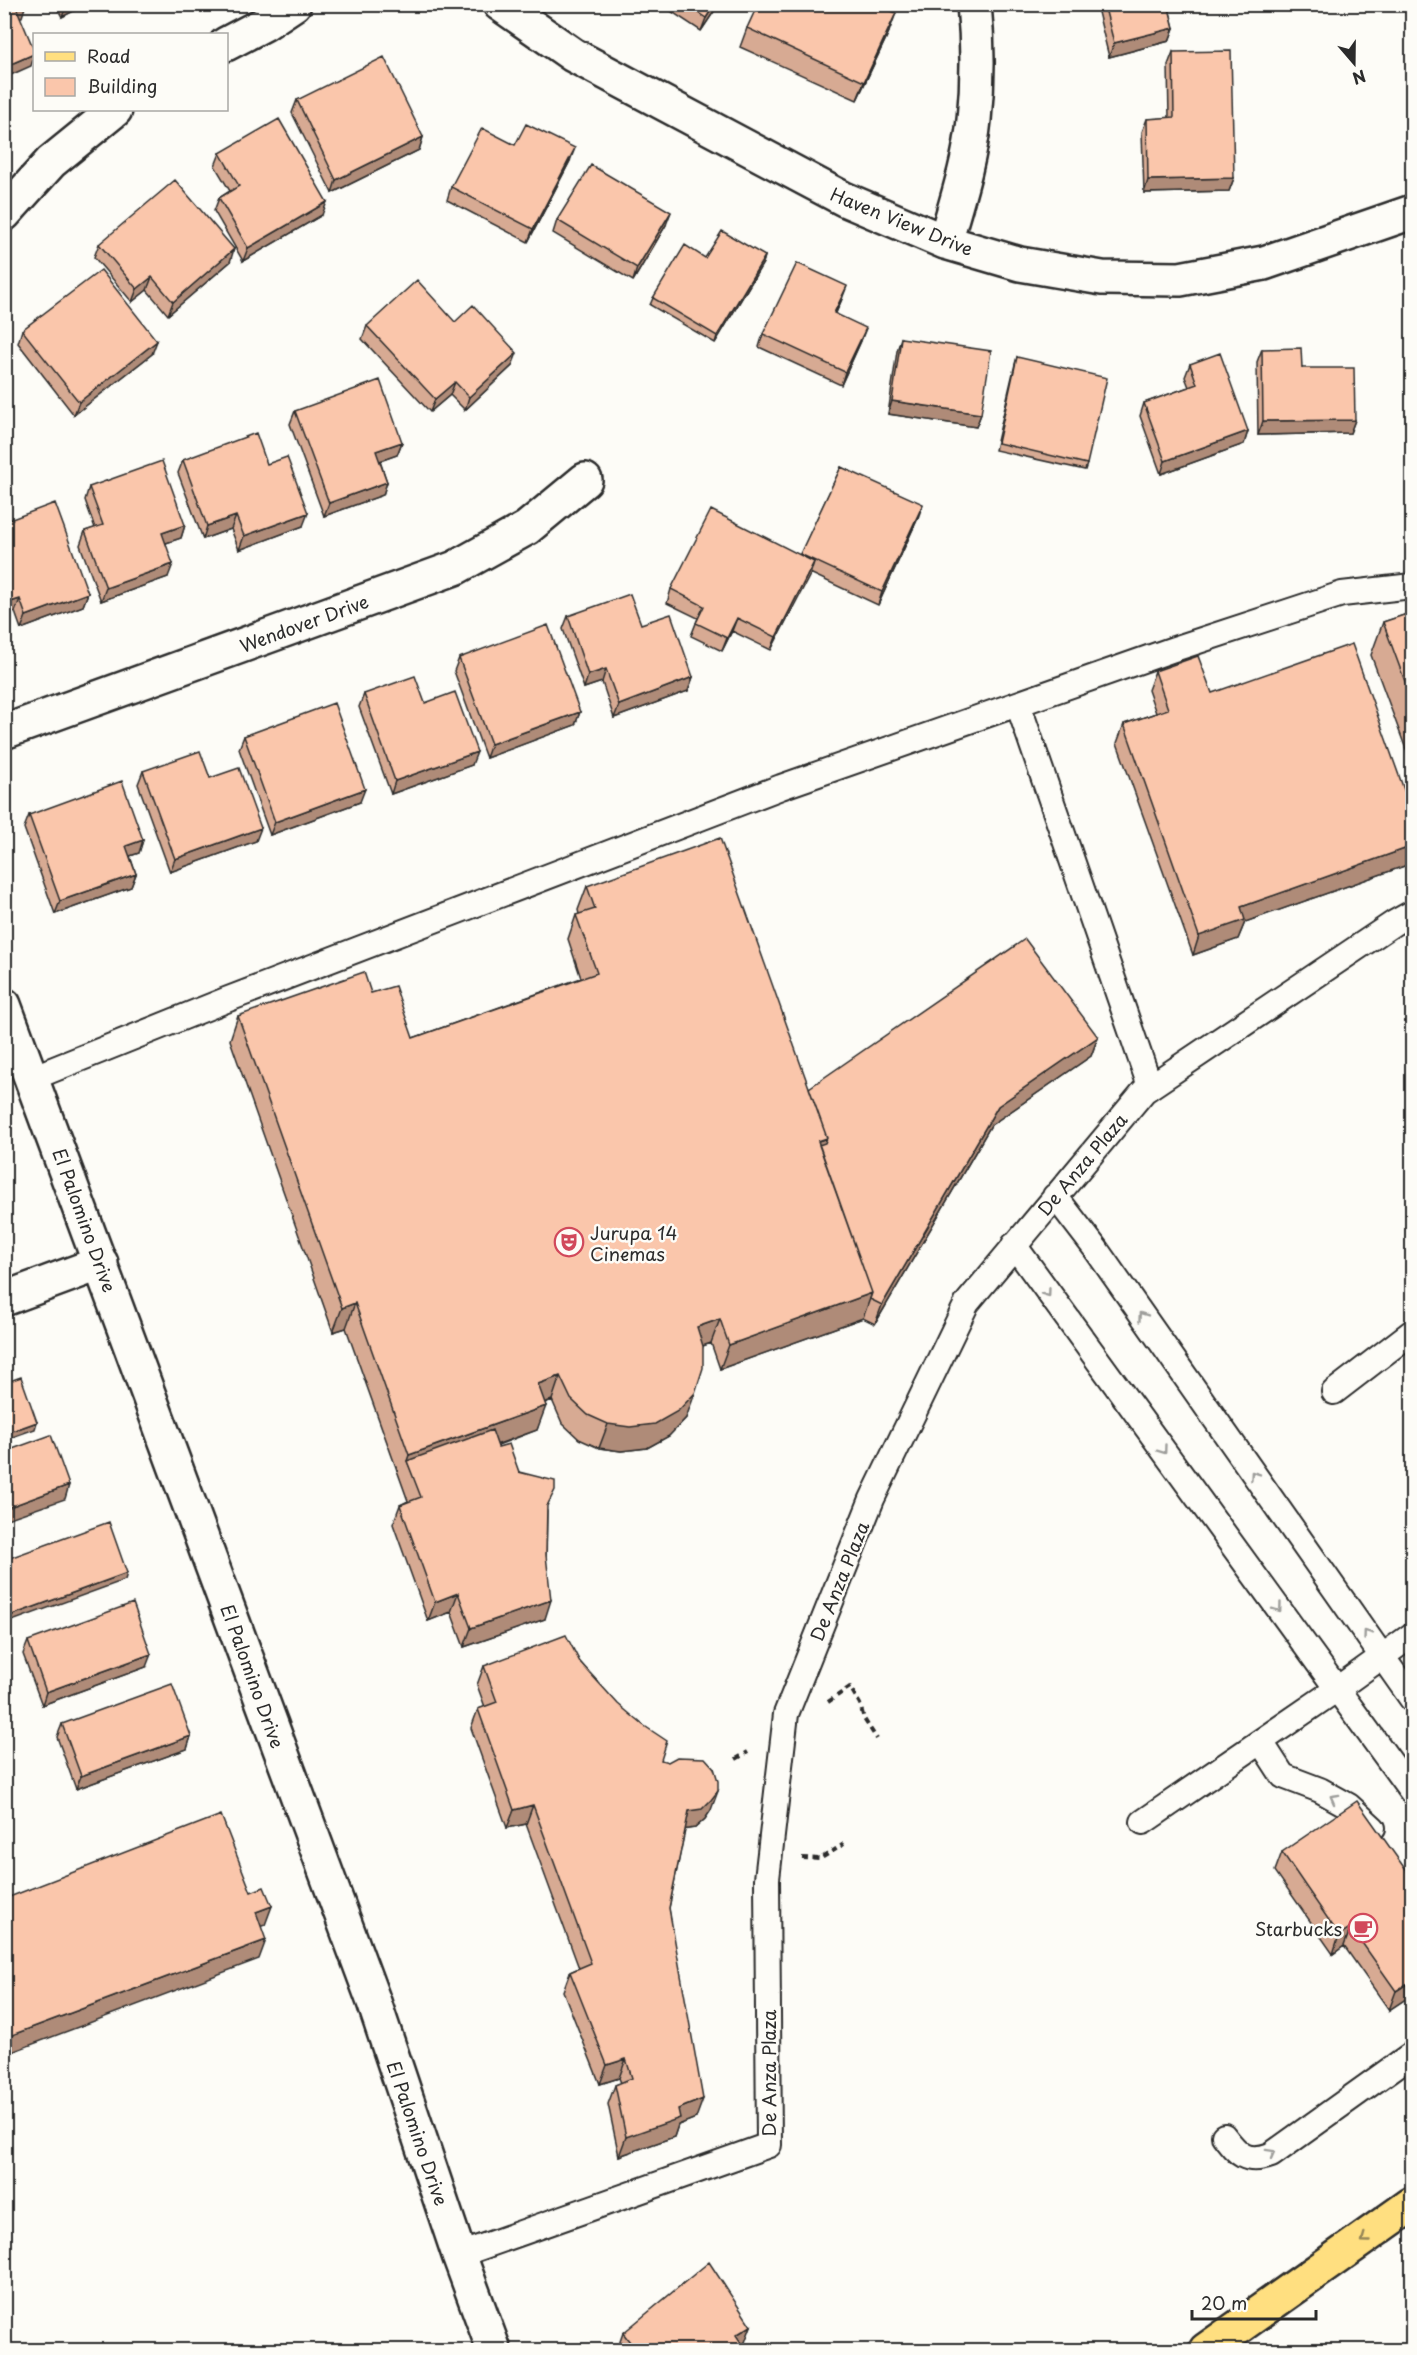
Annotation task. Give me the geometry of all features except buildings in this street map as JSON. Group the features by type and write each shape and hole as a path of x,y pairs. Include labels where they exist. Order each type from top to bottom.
{"main road":[{"path":"1206,2350 1413,2204"}],"street":[{"path":"228,43 264,24 294,4"},
{"name":"Haven View Drive","path":"500,4 584,61 844,199 945,242 1020,264 1102,278 1180,279 1264,263 1413,212"},
{"path":"945,242 974,121 977,35 974,4"},
{"path":"4,214 51,162 114,111"},
{"name":"Wendover Drive","path":"4,732 455,568 527,528 585,480"},
{"name":"El Palomino Drive","path":"4,1005 374,2002 494,2350"},
{"path":"4,1299 101,1263"}],"lane":[{"path":"32,1078 226,1000 781,787 1342,594 1413,586"},
{"path":"1018,704 1150,1086"},
{"name":"De Anza Plaza","path":"459,2254 769,2145 767,1879 786,1714 872,1499 967,1303 1131,1105 1150,1086 1394,923 1413,913"},
{"path":"1055,1196 1413,1700"},
{"path":"1014,1245 1413,1792"},
{"path":"1334,1392 1413,1332"},
{"path":"1143,1822 1413,1635"},
{"path":"1261,1742 1283,1776 1320,1790 1349,1806 1372,1826 1383,1844"},
{"path":"1224,2136 1238,2154 1258,2160 1271,2155 1413,2054"}],"place":[{"name":"Jurupa 14 Cinemas","path":"569,1242"},
{"name":"Starbucks","path":"1363,1928"}]}
